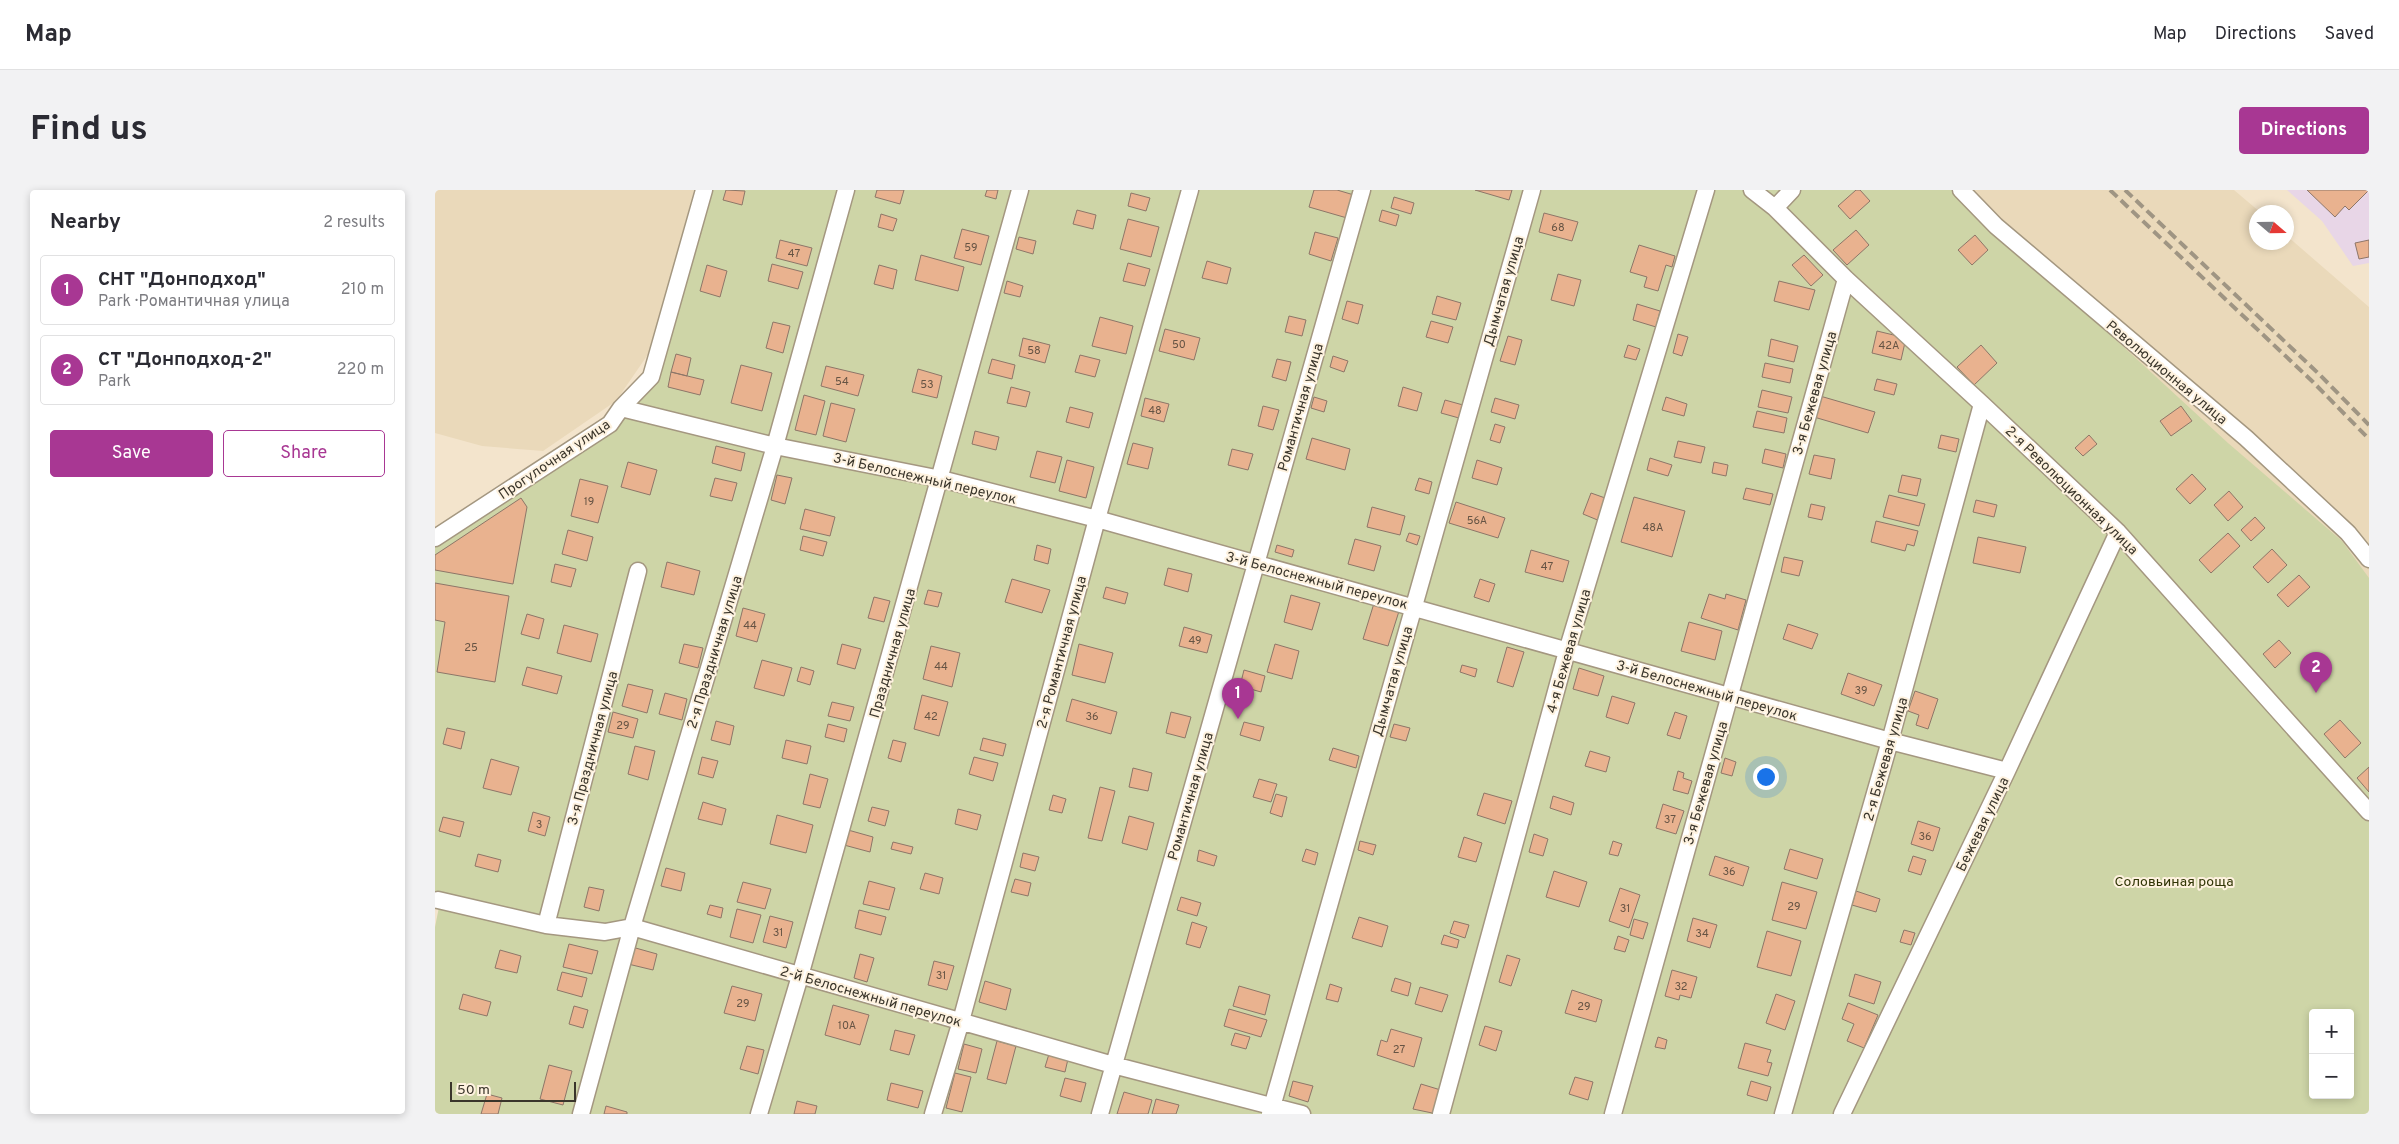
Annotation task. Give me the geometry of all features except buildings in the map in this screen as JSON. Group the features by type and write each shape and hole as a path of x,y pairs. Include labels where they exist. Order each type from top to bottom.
{"street":[{"name":"Прогулочная улица","path":"435,538 610,424 621,408 651,377 704,190"},
{"name":"2-я Праздничная улица","path":"581,1114 632,927 775,446 846,190"},
{"name":"Праздничная улица","path":"759,1114 941,479 1020,190"},
{"name":"2-я Романтичная улица","path":"933,1114 961,1021 1097,519 1190,190"},
{"name":"Романтичная улица","path":"1100,1114 1362,190"},
{"name":"Дымчатая улица","path":"1271,1110 1532,190"},
{"name":"4-я Бежевая улица","path":"1441,1114 1567,651 1705,190"},
{"name":"2-я Революционная улица","path":"1752,190 1775,208 1846,279 2118,532 2369,812"},
{"path":"1775,208 1791,190"},
{"name":"Революционная улица","path":"1961,190 1996,226 2246,438 2348,533 2369,559"},
{"name":"3-я Бежевая улица","path":"1613,1114 1846,279"},
{"name":"2-я Бежевая улица","path":"1783,1114 1891,741 1982,404"},
{"name":"3-й Белоснежный переулок","path":"621,408 775,446 941,479 1097,519 1891,741 2007,771"},
{"name":"Бежевая улица","path":"1842,1114 2007,771 2118,532"},
{"name":"3-я Праздничная улица","path":"546,926 638,571"},
{"name":"2-й Белоснежный переулок","path":"436,901 546,926 605,932 632,927 1271,1110 1302,1114"}],"shaded area":[{"path":"435,190 694,190 651,350 616,401 543,451 482,446 435,433"},
{"path":"1959,190 2234,190 2252,205 2249,205 2249,250 2294,250 2294,242 2369,307 2369,612"},
{"path":"2287,190 2369,190 2369,263 2353,266 2322,221"}],"green space":[{"name":"Соловьиная роща","path":"697,190 1953,190 2228,443 2342,541 2369,578 2369,1114 435,1114 435,927 439,907 435,893 435,539 644,388"}],"railway":[{"path":"2110,190 2313,382 2369,439"},
{"path":"2125,190 2320,375 2369,425"}],"place":[{"name":"СТ \"Донподход-2\"","path":"2316,693"},
{"name":"СНТ \"Донподход\"","path":"1238,719"}]}
